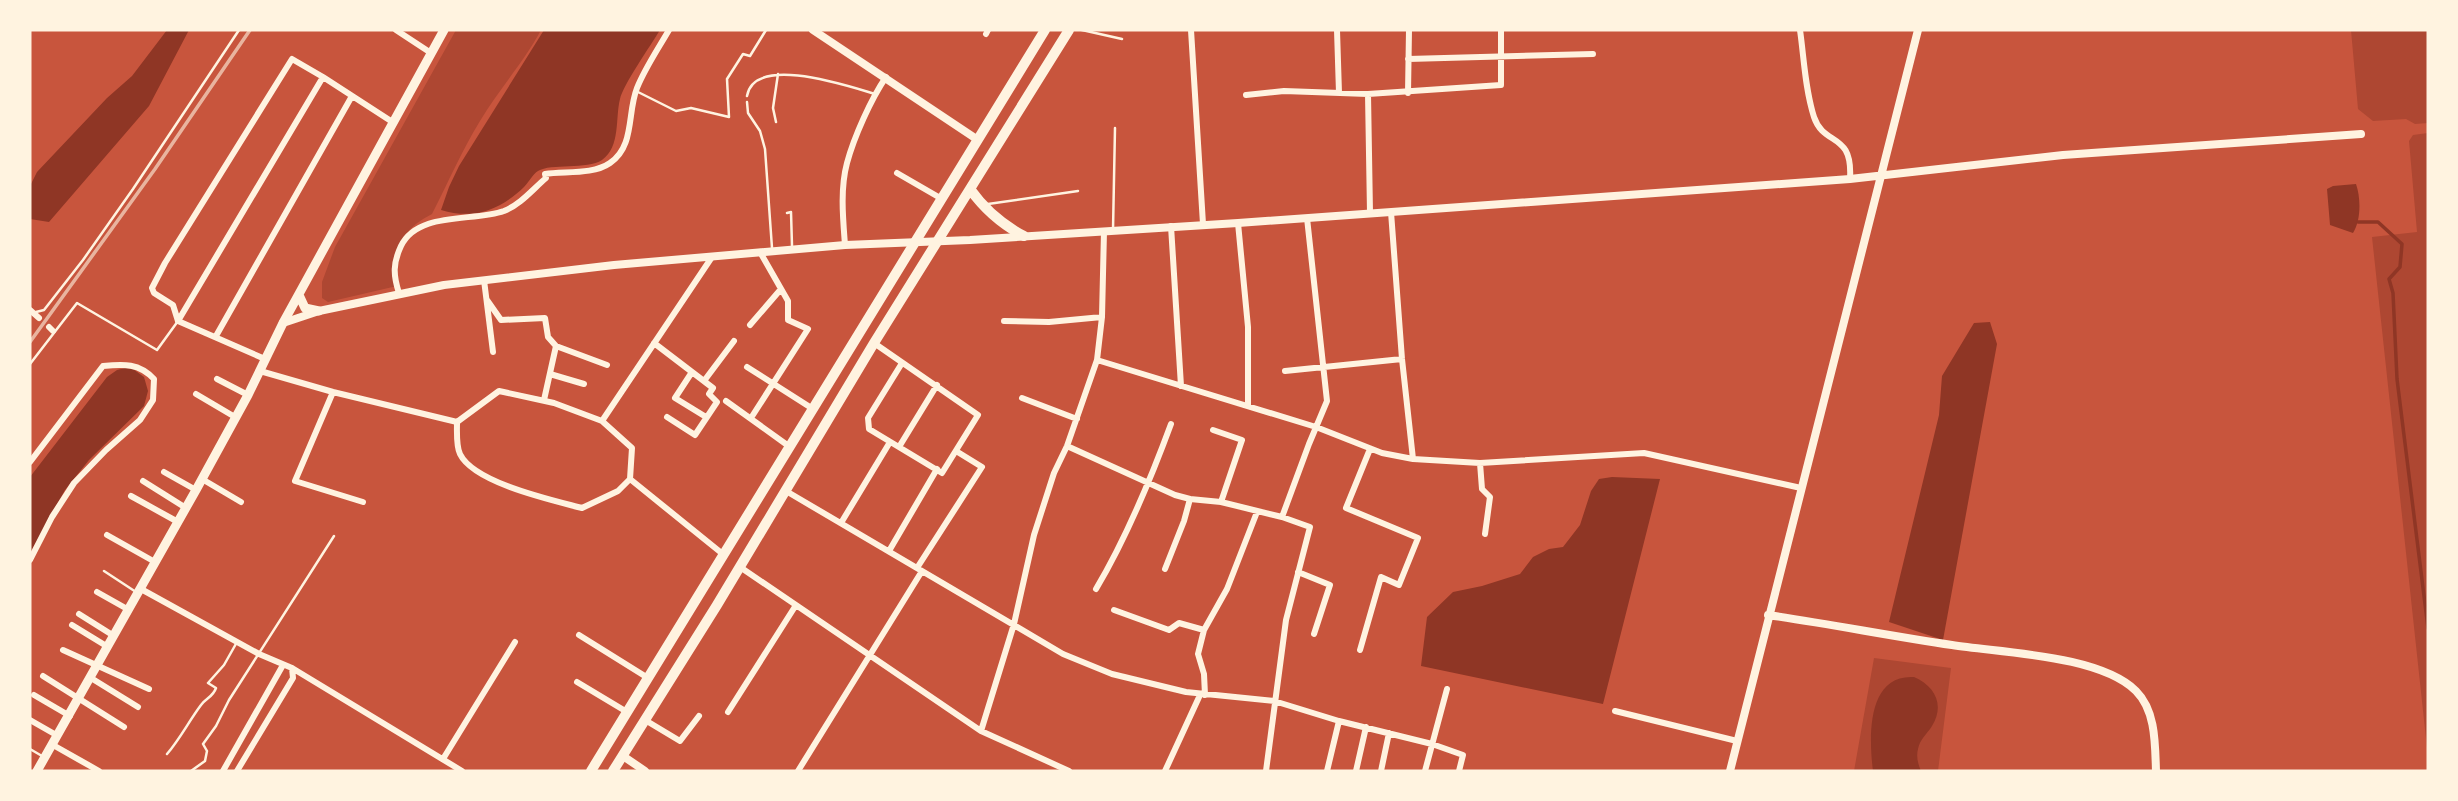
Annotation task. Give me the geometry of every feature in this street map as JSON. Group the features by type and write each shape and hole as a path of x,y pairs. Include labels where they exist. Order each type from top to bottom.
{"main road":[{"path":"37,771 196,490 248,395 283,323 444,30"},
{"path":"591,771 1045,30"},
{"path":"613,771 1069,30"},
{"path":"970,189 982,205 1004,225 1024,236"},
{"path":"299,295 305,309 319,310"}],"street":[{"path":"396,30 431,53"},
{"path":"399,293 394,279 395,261 404,240 414,230 435,223 489,216 521,202 546,178 545,174 600,168 620,154 627,139 636,90 669,30"},
{"path":"813,30 978,140"},
{"path":"1191,30 1203,224"},
{"path":"1337,30 1339,93"},
{"path":"1408,93 1409,30"},
{"path":"1246,95 1284,91 1408,93 1501,85 1501,30"},
{"path":"1800,30 1810,103 1815,119 1824,131 1845,146 1851,163 1850,179"},
{"path":"1730,771 1918,30"},
{"path":"1408,59 1594,54"},
{"path":"178,321 173,305 152,291 165,263 292,60 394,123"},
{"path":"178,321 323,77"},
{"path":"845,246 842,202 846,163 874,94 886,77"},
{"path":"1368,94 1370,213"},
{"path":"216,336 352,96"},
{"path":"283,323 319,310 399,293 484,280 712,256 1238,223 1850,179 2063,155 2361,134"},
{"path":"897,173 942,199"},
{"path":"1391,212 1413,459"},
{"path":"1282,517 1328,401 1307,218"},
{"path":"1238,223 1248,327 1248,405"},
{"path":"1171,226 1181,386"},
{"path":"981,731 1014,624 1034,535 1054,473 1067,446 1097,360 1109,231"},
{"path":"751,418 808,329 788,320 788,301 760,252"},
{"path":"603,421 712,256"},
{"path":"484,280 493,352"},
{"path":"750,325 781,289"},
{"path":"486,300 500,320 545,318 548,338 556,346 607,365"},
{"path":"1004,321 1049,322 1102,317"},
{"path":"178,321 265,359"},
{"path":"704,381 734,341"},
{"path":"654,342 713,388 709,394 717,402 695,435 667,417"},
{"path":"874,343 978,415 942,473 869,429 868,418 902,363"},
{"path":"544,400 556,346"},
{"path":"1285,371 1402,359"},
{"path":"1097,360 1316,427 1370,449 1413,459 1480,463 1644,453 1801,488"},
{"path":"30,462 103,366 127,363 146,370 155,379 153,400 140,420 74,483 52,517 30,561"},
{"path":"747,367 814,409"},
{"path":"260,370 333,392 457,422"},
{"path":"692,372 676,398 706,417"},
{"path":"550,374 584,384"},
{"path":"218,379 248,395"},
{"path":"899,447 937,385"},
{"path":"499,391 544,400 603,421 632,448 630,479 618,491 582,508 518,490 469,467 458,452 457,422 499,391"},
{"path":"333,392 295,481 363,502"},
{"path":"196,394 235,417"},
{"path":"1022,398 1077,419"},
{"path":"726,401 790,447"},
{"path":"1096,589 1115,557 1149,483 1171,424"},
{"path":"1213,430 1242,440 1221,502"},
{"path":"841,523 890,442"},
{"path":"1067,446 1190,499 1221,502 1310,527 1286,620 1266,771"},
{"path":"1360,650 1381,577 1399,585 1418,538 1346,508 1370,449"},
{"path":"799,771 872,656 920,569 982,467 956,451"},
{"path":"1480,463 1482,489 1490,497 1485,534"},
{"path":"889,551 937,470"},
{"path":"164,472 196,490"},
{"path":"202,479 241,502"},
{"path":"630,479 724,555"},
{"path":"143,481 186,508"},
{"path":"786,491 1063,654 1112,674 1203,695 1274,701 1339,721 1432,744 1463,754 1459,771"},
{"path":"131,496 178,522"},
{"path":"1165,569 1190,499"},
{"path":"1164,771 1203,695 1204,674 1198,654 1204,630 1227,589 1257,512"},
{"path":"107,535 155,562"},
{"path":"740,567 981,731 1069,771"},
{"path":"1298,572 1330,585 1314,634"},
{"path":"139,591 292,668 462,771"},
{"path":"97,592 129,610"},
{"path":"728,712 796,606"},
{"path":"1114,610 1169,630 1179,623 1204,630"},
{"path":"79,614 114,636"},
{"path":"1768,615 2045,657 2107,672 2136,691 2145,704 2153,729 2156,771"},
{"path":"72,625 108,647"},
{"path":"579,635 648,678"},
{"path":"443,759 515,642"},
{"path":"63,650 149,689"},
{"path":"223,771 283,665"},
{"path":"237,771 293,678 292,668"},
{"path":"43,676 124,727"},
{"path":"91,678 138,707"},
{"path":"577,682 627,712"},
{"path":"1425,771 1447,689"},
{"path":"34,695 70,716"},
{"path":"1615,711 1737,741"},
{"path":"645,720 680,741 699,716"},
{"path":"30,720 99,771"},
{"path":"1327,771 1339,721"},
{"path":"1356,771 1366,727"},
{"path":"1381,771 1389,733"},
{"path":"623,756 645,771"},
{"path":"1168,764 1176,771"}],"lane":[{"path":"33,314 44,310 83,260 239,30"},
{"path":"636,90 676,111 691,108 729,117 727,79 743,54 750,56 766,30"},
{"path":"1082,30 1122,39"},
{"path":"747,96 748,89 761,77 778,74 825,80 874,94"},
{"path":"776,122 772,108 778,74"},
{"path":"747,102 748,113 760,131 765,149 772,251"},
{"path":"1109,231 1115,128"},
{"path":"982,205 1078,191"},
{"path":"786,213 791,212 792,250"},
{"path":"30,364 51,329 77,303 157,350 178,321"},
{"path":"191,771 205,761 207,751 204,744 229,700 334,536"},
{"path":"104,571 139,591"},
{"path":"167,754 190,724 203,701 213,696 216,688 208,683 224,665 237,642"},
{"path":"30,749 45,757"}],"shaded area":[{"path":"167,30 189,30 149,106 49,222 30,219 30,186 37,172 107,98 132,76"},
{"path":"456,30 541,30 473,132 432,214 405,235 400,252 397,286 328,302 322,298 322,282 335,247"},
{"path":"544,30 660,30 622,93 615,140 608,154 595,163 551,167 538,171 506,202 486,211 465,214 441,210 459,166"},
{"path":"2351,30 2428,30 2428,123 2415,124 2406,119 2373,121 2358,109"},
{"path":"2428,133 2428,757 2372,237 2417,232 2409,141 2413,135"},
{"path":"2356,184 2359,209 2358,222 2353,233 2330,225 2327,189"},
{"path":"1990,322 1997,344 1943,640 1889,622 1939,415 1942,376 1974,323"},
{"path":"125,368 133,369 144,377 148,391 144,406 89,460 65,490 30,553 30,477 107,377"},
{"path":"1599,479 1660,479 1603,704 1421,666 1427,617 1453,592 1520,574 1533,557 1549,549 1563,547 1580,525 1591,491"},
{"path":"1874,658 1951,668 1938,771 1854,771"},
{"path":"1914,677 1928,685 1938,704 1936,718 1918,749 1921,771 1873,771 1872,726 1879,697 1887,686 1898,679"}],"waterway":[{"path":"2358,222 2378,222 2402,244 2400,267 2389,279 2393,293 2397,379 2428,628"}],"railway":[{"path":"30,342 155,169 250,30"}]}
